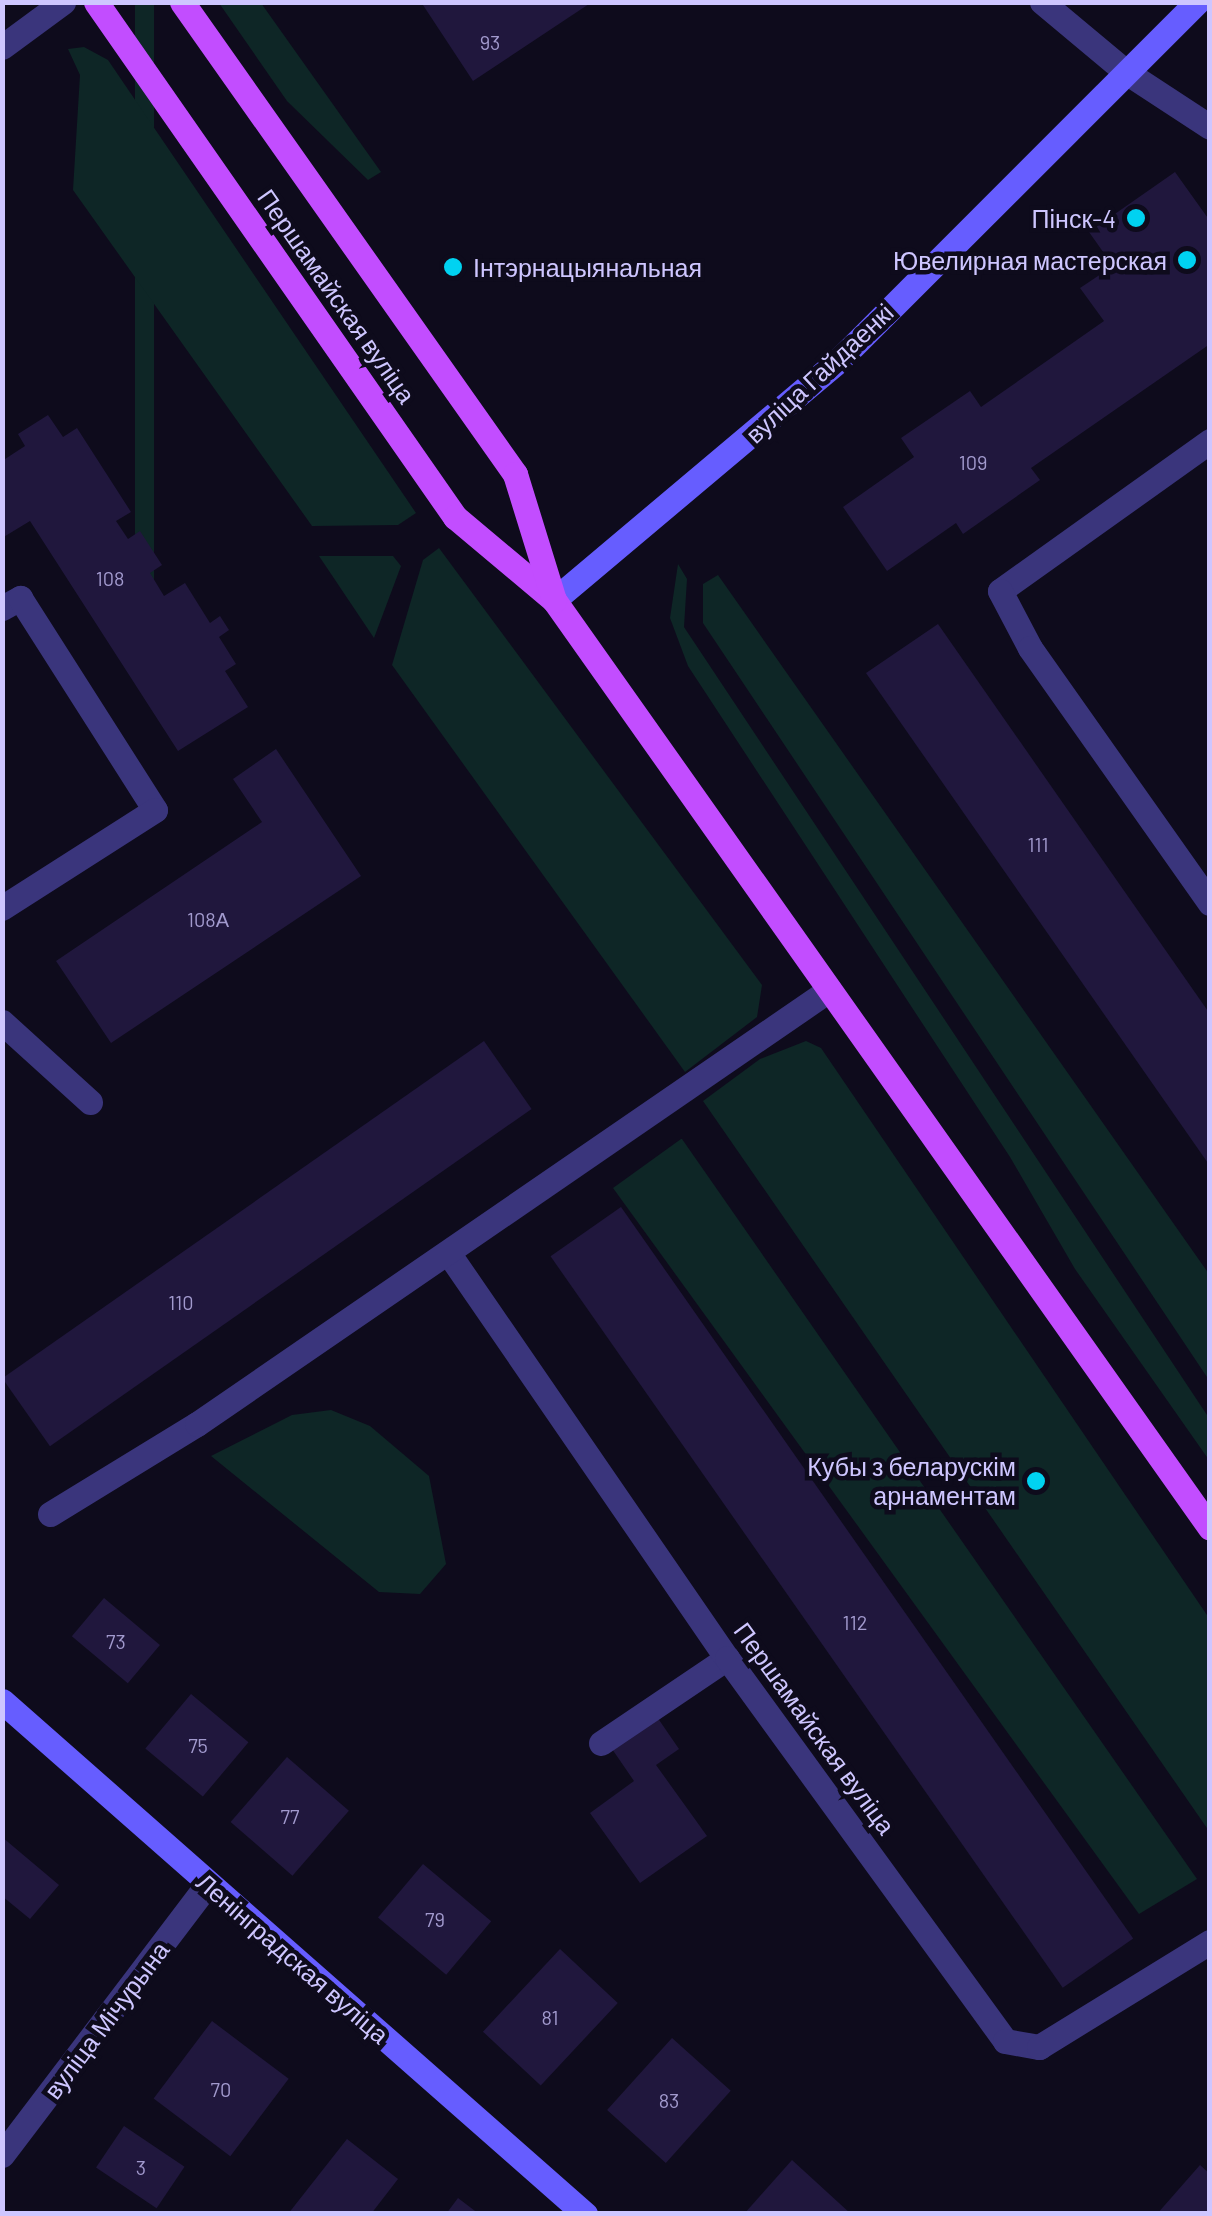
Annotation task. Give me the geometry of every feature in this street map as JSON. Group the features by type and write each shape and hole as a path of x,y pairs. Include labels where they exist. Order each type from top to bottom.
{"main road":[{"name":"Першамайская вуліца","path":"96,2 455,517 554,600 1210,1528"},
{"name":"Першамайская вуліца","path":"182,2 515,474 554,600"}],"street":[{"path":"2,46 63,2"},
{"path":"1042,2 1126,72 1210,126"},
{"name":"вуліца Гайдаенкі","path":"554,600 840,359 1197,2"},
{"path":"1210,441 1000,591 1030,648 1210,903"},
{"path":"2,608 20,598 155,810 2,908"},
{"path":"50,1514 197,1424 830,990"},
{"path":"2,1022 90,1102"},
{"name":"Першамайская вуліца","path":"449,1254 726,1658 1006,2041 1039,2047 1210,1942"},
{"path":"601,1743 726,1658"},
{"name":"Ленінградская вуліца","path":"2,1700 585,2214"},
{"name":"вуліца Мічурына","path":"2,2156 208,1884"}],"green space":[{"path":"135,3 154,3 154,584 135,584"},
{"path":"219,3 261,3 381,172 368,180 287,101"},
{"path":"84,47 108,60 416,513 398,525 312,526 73,190 80,75 68,49"},
{"path":"439,548 762,985 757,1017 685,1072 392,665 423,560"},
{"path":"319,556 393,556 401,566 374,638"},
{"path":"678,564 687,579 684,627 1209,1418 1209,1460 1075,1269 1010,1157 688,666 670,618"},
{"path":"718,575 1209,1274 1209,1380 703,623 703,584"},
{"path":"806,1041 821,1048 1209,1618 1209,1831 703,1101 760,1059"},
{"path":"682,1139 1197,1879 1139,1914 613,1188"},
{"path":"331,1410 370,1426 429,1476 446,1564 420,1594 379,1592 211,1456 292,1415"}],"building":[{"path":"421,2 592,2 473,81"},
{"path":"1175,172 1210,221 1210,344 1031,468 1040,480 963,534 956,523 887,571 843,507 914,457 901,438 970,391 981,407 1104,321 1080,288 1113,266 1089,232"},
{"path":"48,415 63,437 77,428 131,512 116,521 128,539 140,531 162,565 150,573 164,596 185,583 210,623 220,616 229,630 219,637 236,664 225,671 248,707 178,751 30,521 2,538 2,461 25,446 18,434"},
{"path":"938,624 1210,1014 1210,1166 866,673"},
{"path":"276,749 361,876 111,1043 56,961 262,822 233,779"},
{"path":"484,1041 532,1109 50,1446 2,1378"},
{"path":"621,1207 1133,1939 1063,1988 551,1256"},
{"path":"104,1598 160,1645 128,1683 72,1636"},
{"path":"191,1694 248,1742 203,1797 145,1748"},
{"path":"655,1714 679,1749 656,1765 707,1836 640,1883 590,1813 634,1781 610,1746"},
{"path":"287,1757 349,1811 292,1876 231,1822"},
{"path":"2,1837 59,1885 30,1919 2,1896"},
{"path":"423,1864 491,1921 446,1975 378,1918"},
{"path":"560,1949 618,2003 541,2086 483,2032"},
{"path":"212,2021 289,2079 230,2156 154,2098"},
{"path":"672,2038 731,2091 666,2163 607,2110"},
{"path":"124,2126 185,2167 157,2208 96,2167"},
{"path":"347,2139 398,2179 371,2214 288,2214"},
{"path":"792,2160 851,2214 744,2214"},
{"path":"1200,2165 1210,2174 1210,2214 1157,2214"},
{"path":"458,2198 479,2214 446,2214"}],"place":[{"name":"Пінск-4","path":"1136,218"},
{"name":"Ювелирная мастерская","path":"1187,260"},
{"name":"Інтэрнацыянальная","path":"453,267"},
{"name":"Кубы з беларускім арнаментам","path":"1036,1481"}]}
